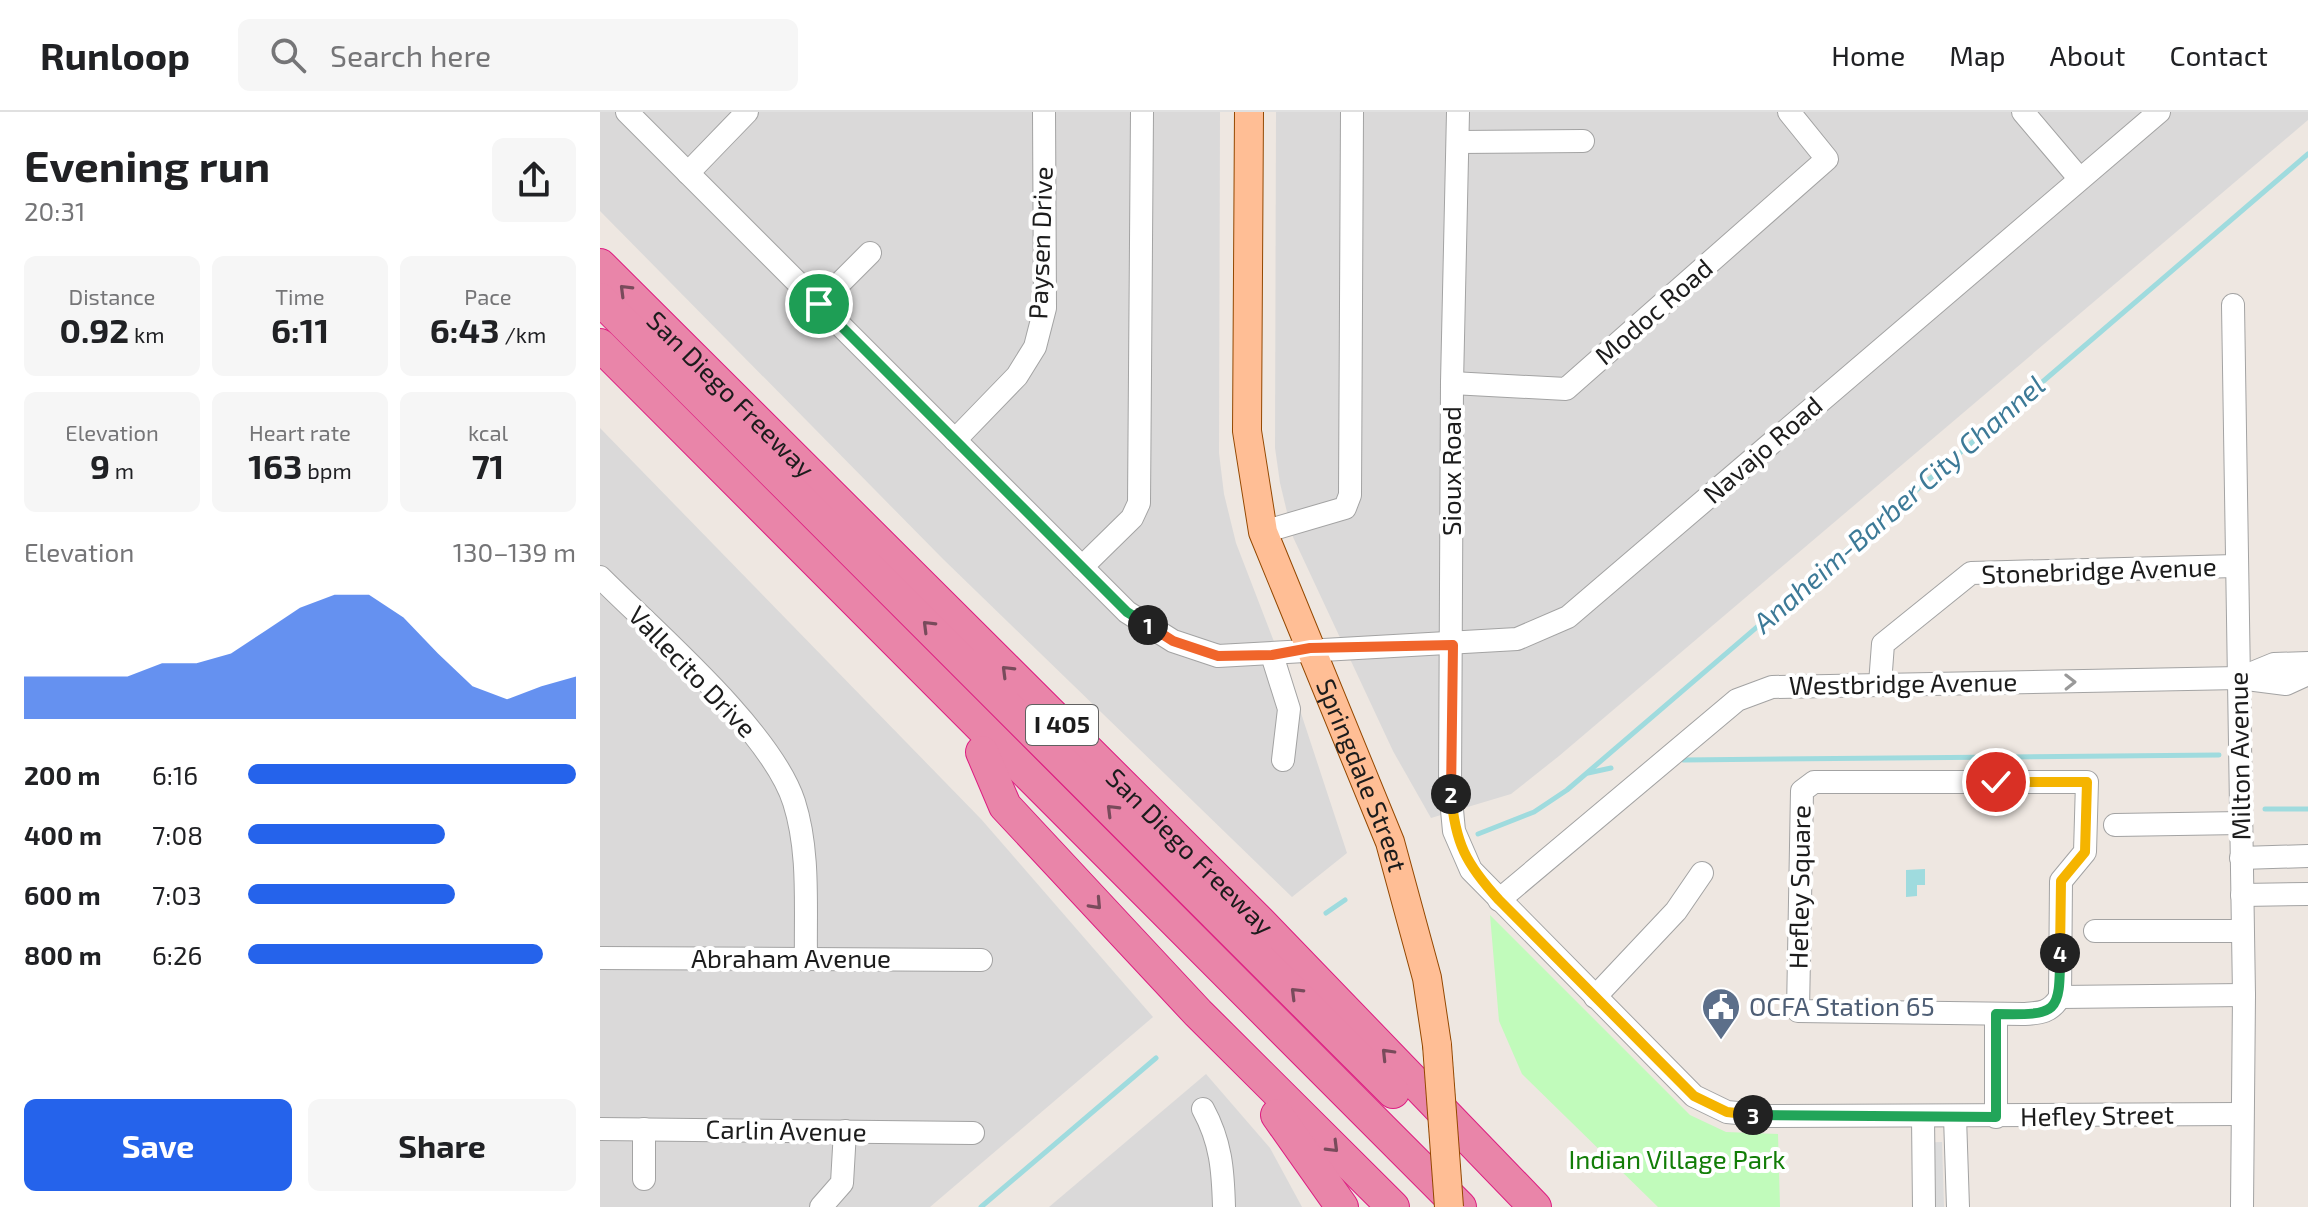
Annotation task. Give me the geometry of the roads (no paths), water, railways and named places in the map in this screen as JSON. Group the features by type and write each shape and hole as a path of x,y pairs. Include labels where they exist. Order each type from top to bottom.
{"highway":[{"name":"San Diego Freeway","path":"600,265 1260,922 1535,1207"},
{"path":"600,299 1509,1207"},
{"path":"600,345 1460,1207"},
{"name":"I 405","path":"600,374 982,752 1432,1207"},
{"path":"982,752 1005,806 1198,1013 1393,1207"},
{"path":"1198,1013 1314,1164 1342,1207"}],"main road":[{"name":"Springdale Street","path":"1249,112 1247,431 1263,532 1390,842 1427,978 1437,1045 1449,1207"}],"street":[{"name":"Navajo Road","path":"627,112 1127,612 1173,641 1218,656 1272,655 1310,648 1453,645 1517,639 1568,617 2159,112"},
{"path":"688,173 747,112"},
{"name":"Paysen Drive","path":"955,440 1017,376 1035,347 1045,308 1044,112"},
{"path":"1082,567 1132,518 1139,503 1142,112"},
{"path":"1263,532 1345,508 1350,495 1352,112"},
{"name":"Sioux Road","path":"1454,831 1450,789 1452,383 1458,112"},
{"name":"Modoc Road","path":"1452,383 1566,389 1827,159 1789,112"},
{"path":"2023,112 2079,178"},
{"path":"1458,142 1583,141"},
{"path":"819,304 870,253"},
{"name":"Milton Avenue","path":"2233,305 2244,995 2242,1207"},
{"name":"Stonebridge Avenue","path":"1880,684 1883,644 1971,573 2235,566"},
{"name":"Vallecito Drive","path":"600,577 747,725 773,761 794,801 805,869 806,960"},
{"path":"1272,655 1289,709 1283,760"},
{"name":"Westbridge Avenue","path":"2239,678 2274,664 2308,663"},
{"name":"Westbridge Avenue","path":"1499,900 1737,700 1772,687 2239,678 2286,684 2308,674"},
{"name":"Hefley Square","path":"2060,997 2061,881 2085,852 2087,782 1814,782 1802,791 1798,1011 2042,1013 2060,997 2244,995"},
{"path":"2115,825 2241,823"},
{"name":"Hefley Street","path":"1454,831 1471,870 1499,900 1694,1096 1727,1112 1769,1116 1923,1117 2241,1114"},
{"path":"2241,858 2308,856"},
{"path":"1595,997 1676,911 1702,873"},
{"path":"2242,895 2308,894"},
{"path":"2095,931 2242,931"},
{"name":"Abraham Avenue","path":"600,958 981,960"},
{"path":"1996,1014 1996,1117"},
{"path":"1203,1109 1218,1136 1223,1165 1224,1207"},
{"path":"1923,1117 1924,1207"},
{"path":"1955,1117 1958,1207"},
{"name":"Carlin Avenue","path":"600,1129 973,1133"},
{"path":"644,1129 644,1179"},
{"path":"821,1207 842,1183 845,1131"}],"water":[{"path":"1925,869 1925,885 1917,885 1917,896 1906,897 1906,870"}],"waterway":[{"name":"Anaheim-Barber City Channel","path":"1478,834 1534,812 1567,790 2308,154"},
{"path":"1683,760 2219,755"},
{"path":"1588,773 1611,768"},
{"path":"2265,809 2308,809"},
{"path":"1326,913 1345,900"},
{"name":"Anaheim-Barber City Channel","path":"981,1207 1156,1058"}],"place":[{"name":"OCFA Station 65","path":"1721,1041"}],"park label":[{"name":"Indian Village Park","path":"1677,1160"}]}
